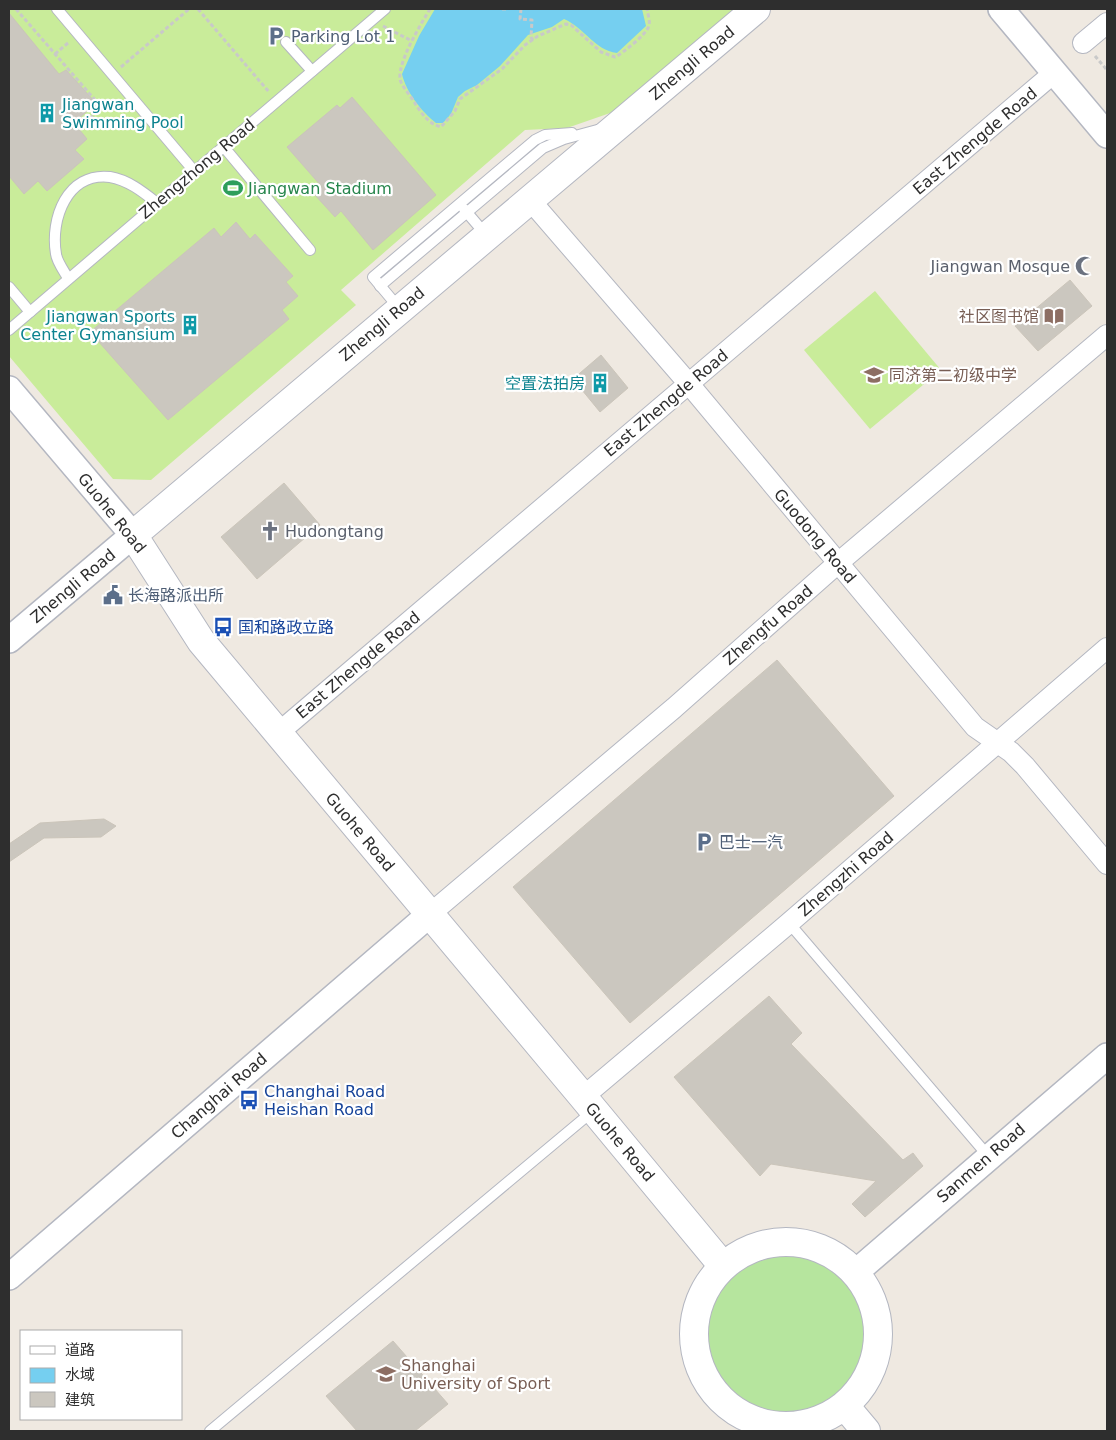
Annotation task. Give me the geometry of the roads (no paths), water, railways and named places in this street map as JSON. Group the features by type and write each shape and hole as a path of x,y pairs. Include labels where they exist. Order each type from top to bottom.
{"main road":[{"name":"Zhengli Road","path":"134,535 756,9"},
{"name":"Guohe Road","path":"134,535 201,641 723,1266"},
{"path":"780,1241 794,1242 822,1248 840,1258 856,1272 872,1297 879,1326 876,1356 864,1383 845,1406 817,1421 786,1427 755,1422 727,1406 706,1382 695,1353 694,1321 703,1291 723,1266 740,1253 759,1245 780,1241"},
{"path":"845,1406 866,1431"}],"street":[{"path":"1001,9 1107,135"},
{"path":"1083,43 1107,22"},
{"name":"East Zhengde Road","path":"277,734 1055,72"},
{"name":"Guodong Road","path":"530,200 689,384 975,727 985,736 1011,752 1025,766 1107,864"},
{"name":"Zhengfu Road","path":"430,914 674,708 838,563 1107,335"},
{"name":"Guohe Road","path":"9,389 134,535"},
{"name":"Zhengli Road","path":"9,640 134,535"},
{"name":"Zhengzhi Road","path":"588,1103 789,923 1107,648"},
{"name":"Changhai Road","path":"9,1277 430,914"},
{"name":"Sanmen Road","path":"856,1272 1107,1056"}],"lane":[{"path":"58,9 194,171"},
{"name":"Zhengzhong Road","path":"9,330 385,9"},
{"path":"286,42 312,71"},
{"path":"380,286 543,148 564,139 609,127 631,114"},
{"path":"400,309 374,277 535,140 545,135 586,133"},
{"path":"223,146 310,250"},
{"path":"68,278 56,256 54,232 58,212 68,196 81,184 97,178 109,177 122,180 140,190 157,203"},
{"path":"459,205 487,236"},
{"path":"9,287 30,312"},
{"path":"789,923 988,1157"},
{"path":"210,1431 588,1103"}],"water":[{"path":"435,9 642,9 646,26 617,53 602,48 564,19 552,27 528,35 500,66 477,85 458,97 451,114 443,123 436,123 415,101 407,88 402,74 419,36"}],"place":[{"name":"Parking Lot 1","path":"276,36"},
{"name":"Jiangwan Swimming Pool","path":"47,113"},
{"name":"Jiangwan Stadium","path":"233,188"},
{"name":"Jiangwan Mosque","path":"1085,266"},
{"name":"社区图书馆","path":"1054,316"},
{"name":"Jiangwan Sports Center Gymansium","path":"190,325"},
{"name":"同济第二初级中学","path":"874,375"},
{"name":"空置法拍房","path":"600,383"},
{"name":"Hudongtang","path":"270,531"},
{"name":"长海路派出所","path":"113,595"},
{"name":"国和路政立路","path":"223,627"},
{"name":"巴士一汽","path":"704,842"},
{"name":"Changhai Road Heishan Road","path":"249,1100"},
{"name":"Shanghai University of Sport","path":"386,1374"}]}
